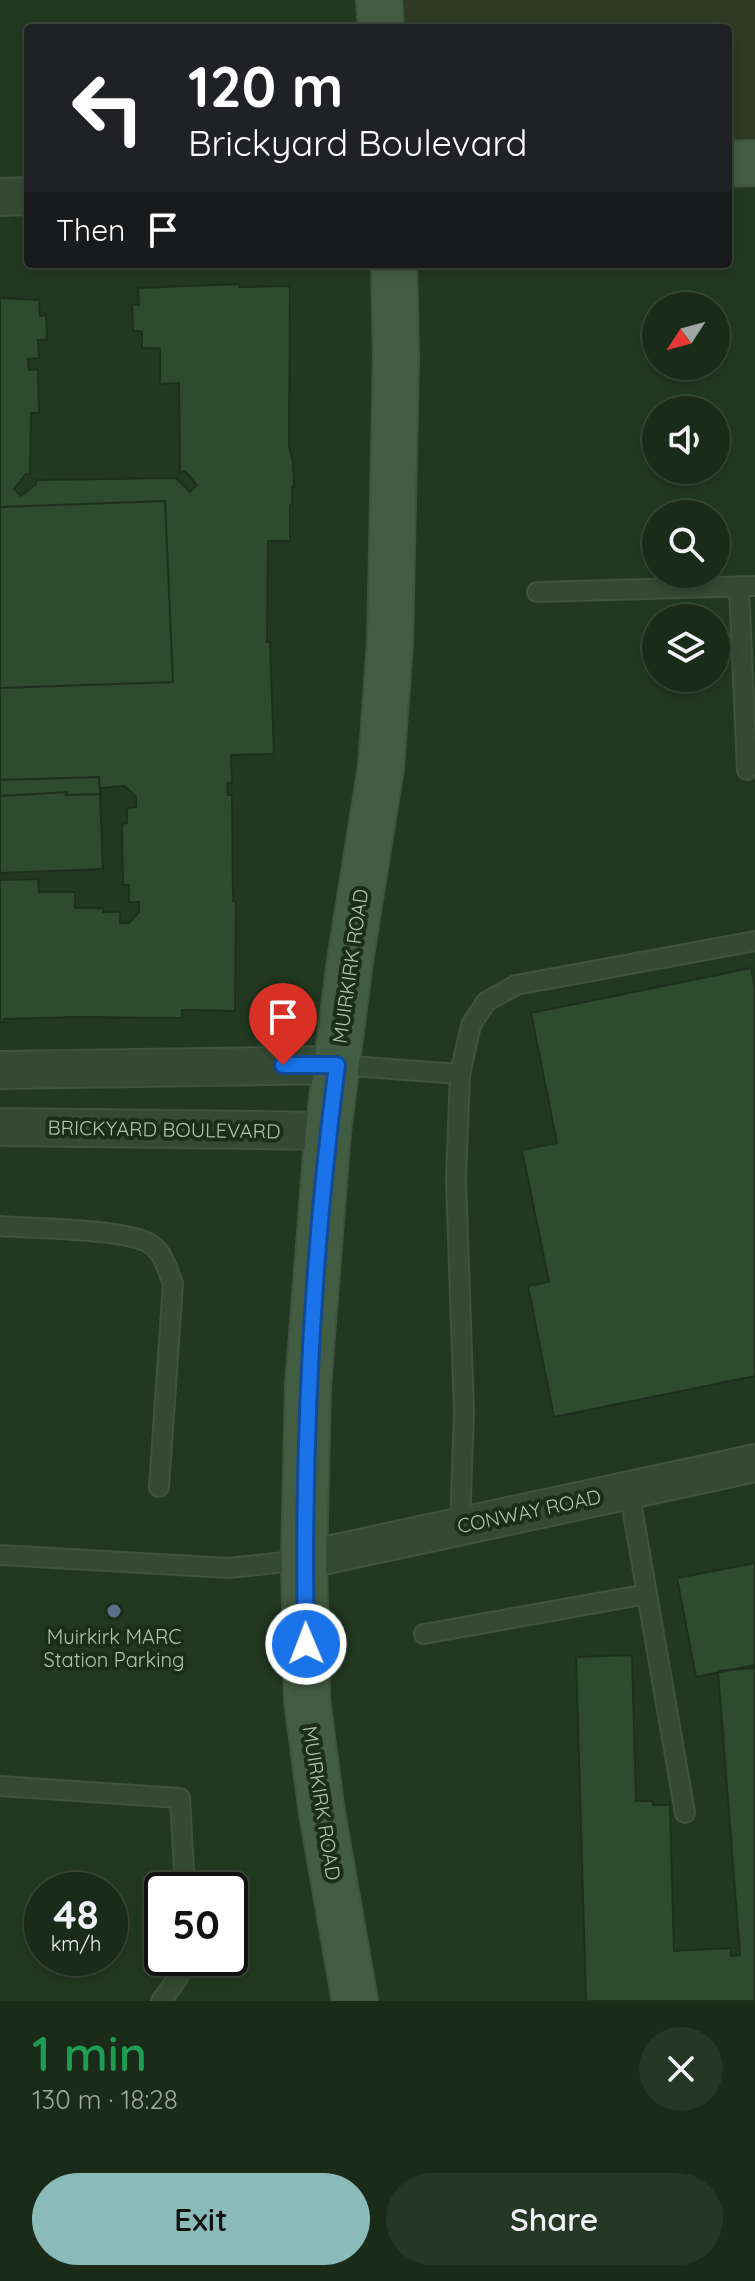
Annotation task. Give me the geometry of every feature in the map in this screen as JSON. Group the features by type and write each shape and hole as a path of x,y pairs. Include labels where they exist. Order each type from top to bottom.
{"main road":[{"path":"379,0 381,24"},
{"path":"732,164 755,163"},
{"name":"MUIRKIRK ROAD","path":"354,1996 322,1813 307,1700 304,1560 308,1386 328,1131 350,961 381,767 390,643 396,358 394,268"}],"street":[{"path":"0,197 24,196"},
{"path":"0,1070 337,1065"},
{"name":"BRICKYARD BOULEVARD","path":"0,1127 328,1131"},
{"name":"CONWAY ROAD","path":"304,1560 755,1463"}],"lane":[{"path":"537,592 747,586 747,770"},
{"path":"460,1526 464,1411 456,1180 460,1074 471,1025 486,1002 516,985 755,941"},
{"path":"337,1065 460,1074"},
{"path":"0,1226 129,1235 152,1245 165,1262 173,1284 159,1487"},
{"path":"629,1490 685,1813"},
{"path":"0,1555 229,1568 304,1560"},
{"path":"424,1634 647,1594"},
{"path":"0,1786 180,1798 184,1872"},
{"path":"161,2001 179,1976"}],"green space":[{"path":"377,0 755,0 755,163 732,164 732,24 379,24"}],"building":[{"path":"239,284 239,287 290,286 289,446 294,487 290,505 290,541 268,541 267,642 270,642 274,754 231,755 232,783 227,783 228,795 232,795 233,901 236,901 235,1011 182,1010 182,1018 75,1017 4,1019 0,1022 0,880 38,879 39,892 75,892 75,908 103,908 103,912 120,912 120,923 129,923 139,912 139,902 129,902 129,885 123,885 122,824 127,823 127,808 136,807 136,797 125,786 101,788 100,794 99,777 0,780 0,688 173,682 165,501 0,507 0,298 39,300 40,316 46,315 47,340 38,340 39,358 28,359 29,370 38,369 39,413 31,413 30,474 26,474 14,489 21,496 36,484 36,480 176,478 190,492 197,485 185,471 180,472 179,383 160,384 160,348 142,348 142,331 133,331 132,305 139,305 138,288"},
{"path":"239,284 239,287 290,286 289,446 294,487 290,505 290,541 268,541 267,642 270,642 274,754 231,755 232,783 227,783 228,795 232,795 233,901 236,901 235,1011 182,1010 182,1018 75,1017 4,1019 0,1022 0,880 38,879 39,892 75,892 75,908 103,908 103,912 120,912 120,923 129,923 139,912 139,902 129,902 129,885 123,885 122,824 127,823 127,808 136,807 136,797 125,786 101,788 101,794 66,795 67,792 0,796 0,298 39,300 40,316 46,315 47,340 38,340 39,358 28,359 29,370 38,369 39,413 31,413 30,474 26,474 14,489 21,496 36,484 36,480 176,478 190,492 197,485 185,471 180,472 179,383 160,384 160,348 142,348 142,331 133,331 132,305 139,305 138,288"},
{"path":"165,501 173,682 0,688 0,507"},
{"path":"67,792 66,795 100,794 103,869 0,873 0,796"},
{"path":"751,968 755,988 755,1376 554,1417 528,1286 549,1282 522,1150 557,1143 531,1013"},
{"path":"755,1563 755,1665 696,1677 677,1578"},
{"path":"632,1655 636,1801 670,1805 674,1951 731,1948 731,1956 740,1955 718,1671 755,1668 755,2001 586,2001 576,1657"}],"place":[{"name":"Muirkirk MARC Station Parking","path":"114,1611"}],"route":[{"path":"283,1065 337,1065 328,1131 308,1386 304,1560 306,1644"}]}
